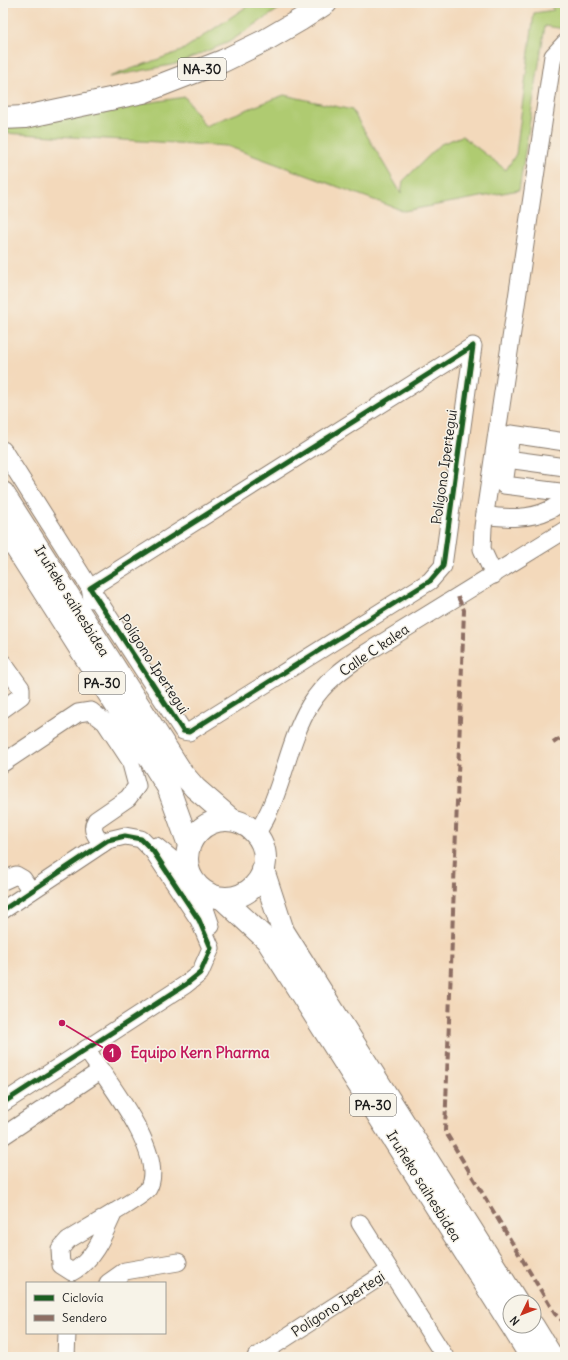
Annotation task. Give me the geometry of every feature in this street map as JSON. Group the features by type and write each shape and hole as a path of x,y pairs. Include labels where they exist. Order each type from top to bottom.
{"highway":[{"name":"NA-30","path":"3,118 25,117 143,92 223,61 300,20 326,3"},
{"name":"NA-30","path":"3,108 67,108"},
{"name":"Iruñeko saihesbidea","path":"3,493 182,773 232,820"},
{"name":"Iruñeko saihesbidea","path":"3,527 168,787 189,845"},
{"path":"189,845 196,834 206,825 218,820 232,820"},
{"name":"PA-30","path":"232,820 245,825 256,834 263,846 265,858 263,870"},
{"name":"PA-30","path":"188,868 187,856 189,845"},
{"path":"188,868 192,879 200,888"},
{"name":"Iruñeko saihesbidea","path":"263,870 283,931 512,1294"},
{"path":"222,898 235,897 247,891 257,882 263,870"},
{"name":"PA-30","path":"200,888 210,894 222,898"},
{"name":"Iruñeko saihesbidea","path":"222,898 267,940 502,1310"},
{"path":"517,1334 532,1357"},
{"path":"538,1334 552,1357"}],"street":[{"path":"494,575 482,549 485,515 553,56 565,43"},
{"name":"Polígono Ipertegui","path":"474,346 443,566 430,581 189,732 183,731 90,588 231,499 474,346"},
{"path":"485,515 511,517 531,515 549,510 565,498 560,492 504,484 511,434 565,442"},
{"name":"Iruñeko saihesbidea","path":"3,450 90,588 101,630 124,666 141,710"},
{"path":"507,459 565,467"},
{"name":"Calle C kalea","path":"256,834 266,821 298,731 310,705 326,685 342,669 565,530"},
{"path":"3,663 20,688 22,696 3,709"},
{"path":"3,763 78,713 91,711 105,722 130,760 137,786 128,798 96,820 93,825 93,831 102,844"},
{"path":"3,910 108,840 125,836 150,842 178,864 188,868"},
{"path":"141,839 153,851 199,920 211,948"},
{"path":"3,881 16,875 23,879 31,891"},
{"path":"3,1103 184,985 200,973 211,948 212,930 202,900 200,888"},
{"path":"86,1049 140,1131 149,1152 153,1174 147,1191 114,1212"},
{"path":"3,1136 100,1071"},
{"name":"Polígono Ipertegi","path":"360,1223 445,1357"},
{"path":"109,1282 125,1271 178,1262"},
{"name":"Polígono Ipertegi","path":"264,1355 390,1271"},
{"path":"66,1357 67,1334"}],"green space":[{"path":"252,3 288,3 229,42 176,64 109,77 181,51"},
{"path":"547,3 565,3 565,29 545,26 519,190 404,211 227,146 3,133 3,125 185,97 205,126 284,95 352,110 401,193 403,181 441,144 462,136 506,170 516,154 534,13 554,10"}],"marked path":[{"path":"458,597 464,610 445,1131 555,1314 565,1323"},
{"path":"553,743 565,735"}],"cycle path":[{"path":"473,346 443,566 430,581 189,732 183,731 90,588 473,346"},
{"path":"3,910 108,840 125,836 141,839 153,851 199,920 211,948 200,973 185,985 3,1103"}],"place":[{"name":"Equipo Kern Pharma","path":"62,1023"}]}
